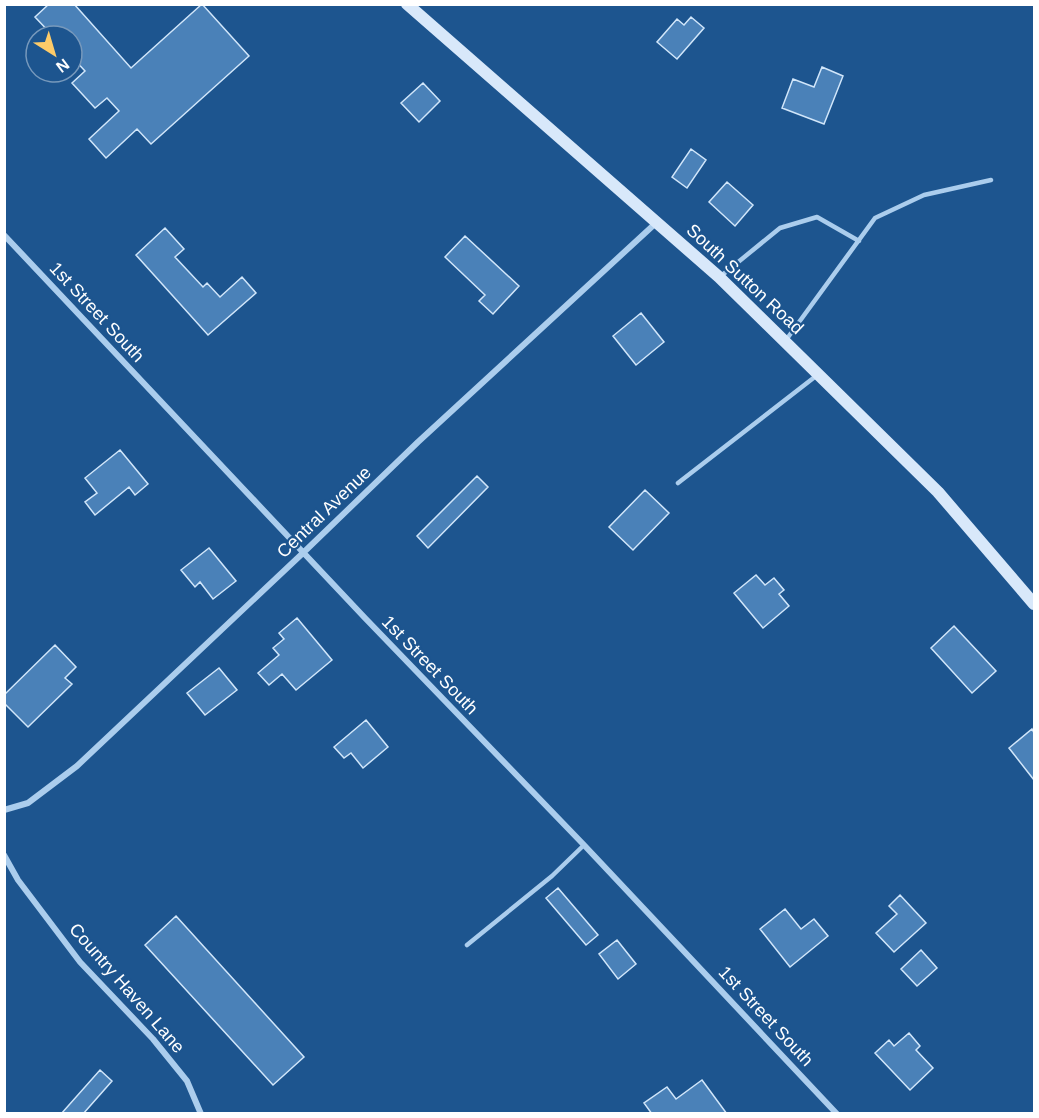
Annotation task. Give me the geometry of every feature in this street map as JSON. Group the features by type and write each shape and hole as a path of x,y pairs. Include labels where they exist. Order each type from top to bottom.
{"main road":[{"name":"South Sutton Road","path":"412,6 719,277 938,492 1035,604"}],"street":[{"name":"Central Avenue","path":"4,810 28,802 77,766 418,442 657,222"},
{"name":"1st Street South","path":"4,235 837,1113"},
{"name":"Country Haven Lane","path":"4,855 18,880 80,962 153,1039 187,1081 201,1113"}],"lane":[{"path":"785,342 875,218 924,195 991,180"},
{"path":"719,277 780,228 817,217 859,241"},
{"path":"678,483 819,374"},
{"path":"467,945 552,876 584,845"}],"building":[{"path":"49,4 74,4 131,68 202,4 249,56 151,144 137,129 106,158 89,139 119,111 107,98 95,108 73,84 84,84 84,24 42,24 35,17"},
{"path":"691,17 704,28 677,59 657,42 677,19 684,25"},
{"path":"822,67 843,76 824,124 782,108 793,79 814,87"},
{"path":"423,83 440,101 419,122 401,103"},
{"path":"691,149 706,160 687,188 672,177"},
{"path":"727,182 753,205 735,226 709,202"},
{"path":"165,228 184,249 175,257 203,287 207,283 220,297 242,277 256,293 208,335 136,255"},
{"path":"465,236 519,286 493,314 479,301 485,295 445,257"},
{"path":"641,313 664,342 636,365 613,336"},
{"path":"120,450 148,484 135,495 129,487 95,515 85,502 97,493 85,478"},
{"path":"477,476 488,487 428,548 417,536"},
{"path":"645,490 669,513 633,550 609,527"},
{"path":"209,548 236,581 213,599 200,582 195,587 181,570"},
{"path":"756,575 765,585 774,578 784,590 779,594 789,606 763,628 734,593"},
{"path":"297,618 332,660 296,690 282,674 269,685 258,673 279,655 273,648 284,639 279,633"},
{"path":"954,626 996,671 972,693 931,648"},
{"path":"55,645 76,667 65,678 72,684 28,727 4,703 4,695"},
{"path":"219,668 237,690 205,715 187,693"},
{"path":"366,720 388,747 363,768 351,753 344,758 334,747"},
{"path":"1032,729 1034,733 1034,780 1009,748"},
{"path":"558,888 598,935 586,945 546,898"},
{"path":"900,895 926,923 894,952 876,933 897,914 889,906"},
{"path":"785,909 801,929 814,919 828,936 790,967 760,929"},
{"path":"176,916 304,1057 273,1085 145,945"},
{"path":"617,940 636,964 618,979 599,954"},
{"path":"921,950 937,968 917,986 901,969"},
{"path":"909,1033 920,1046 916,1050 933,1068 910,1090 875,1053 889,1040 894,1046"},
{"path":"100,1070 112,1081 83,1114 61,1114"},
{"path":"702,1080 727,1114 652,1114 644,1103 667,1087 676,1099"}]}
